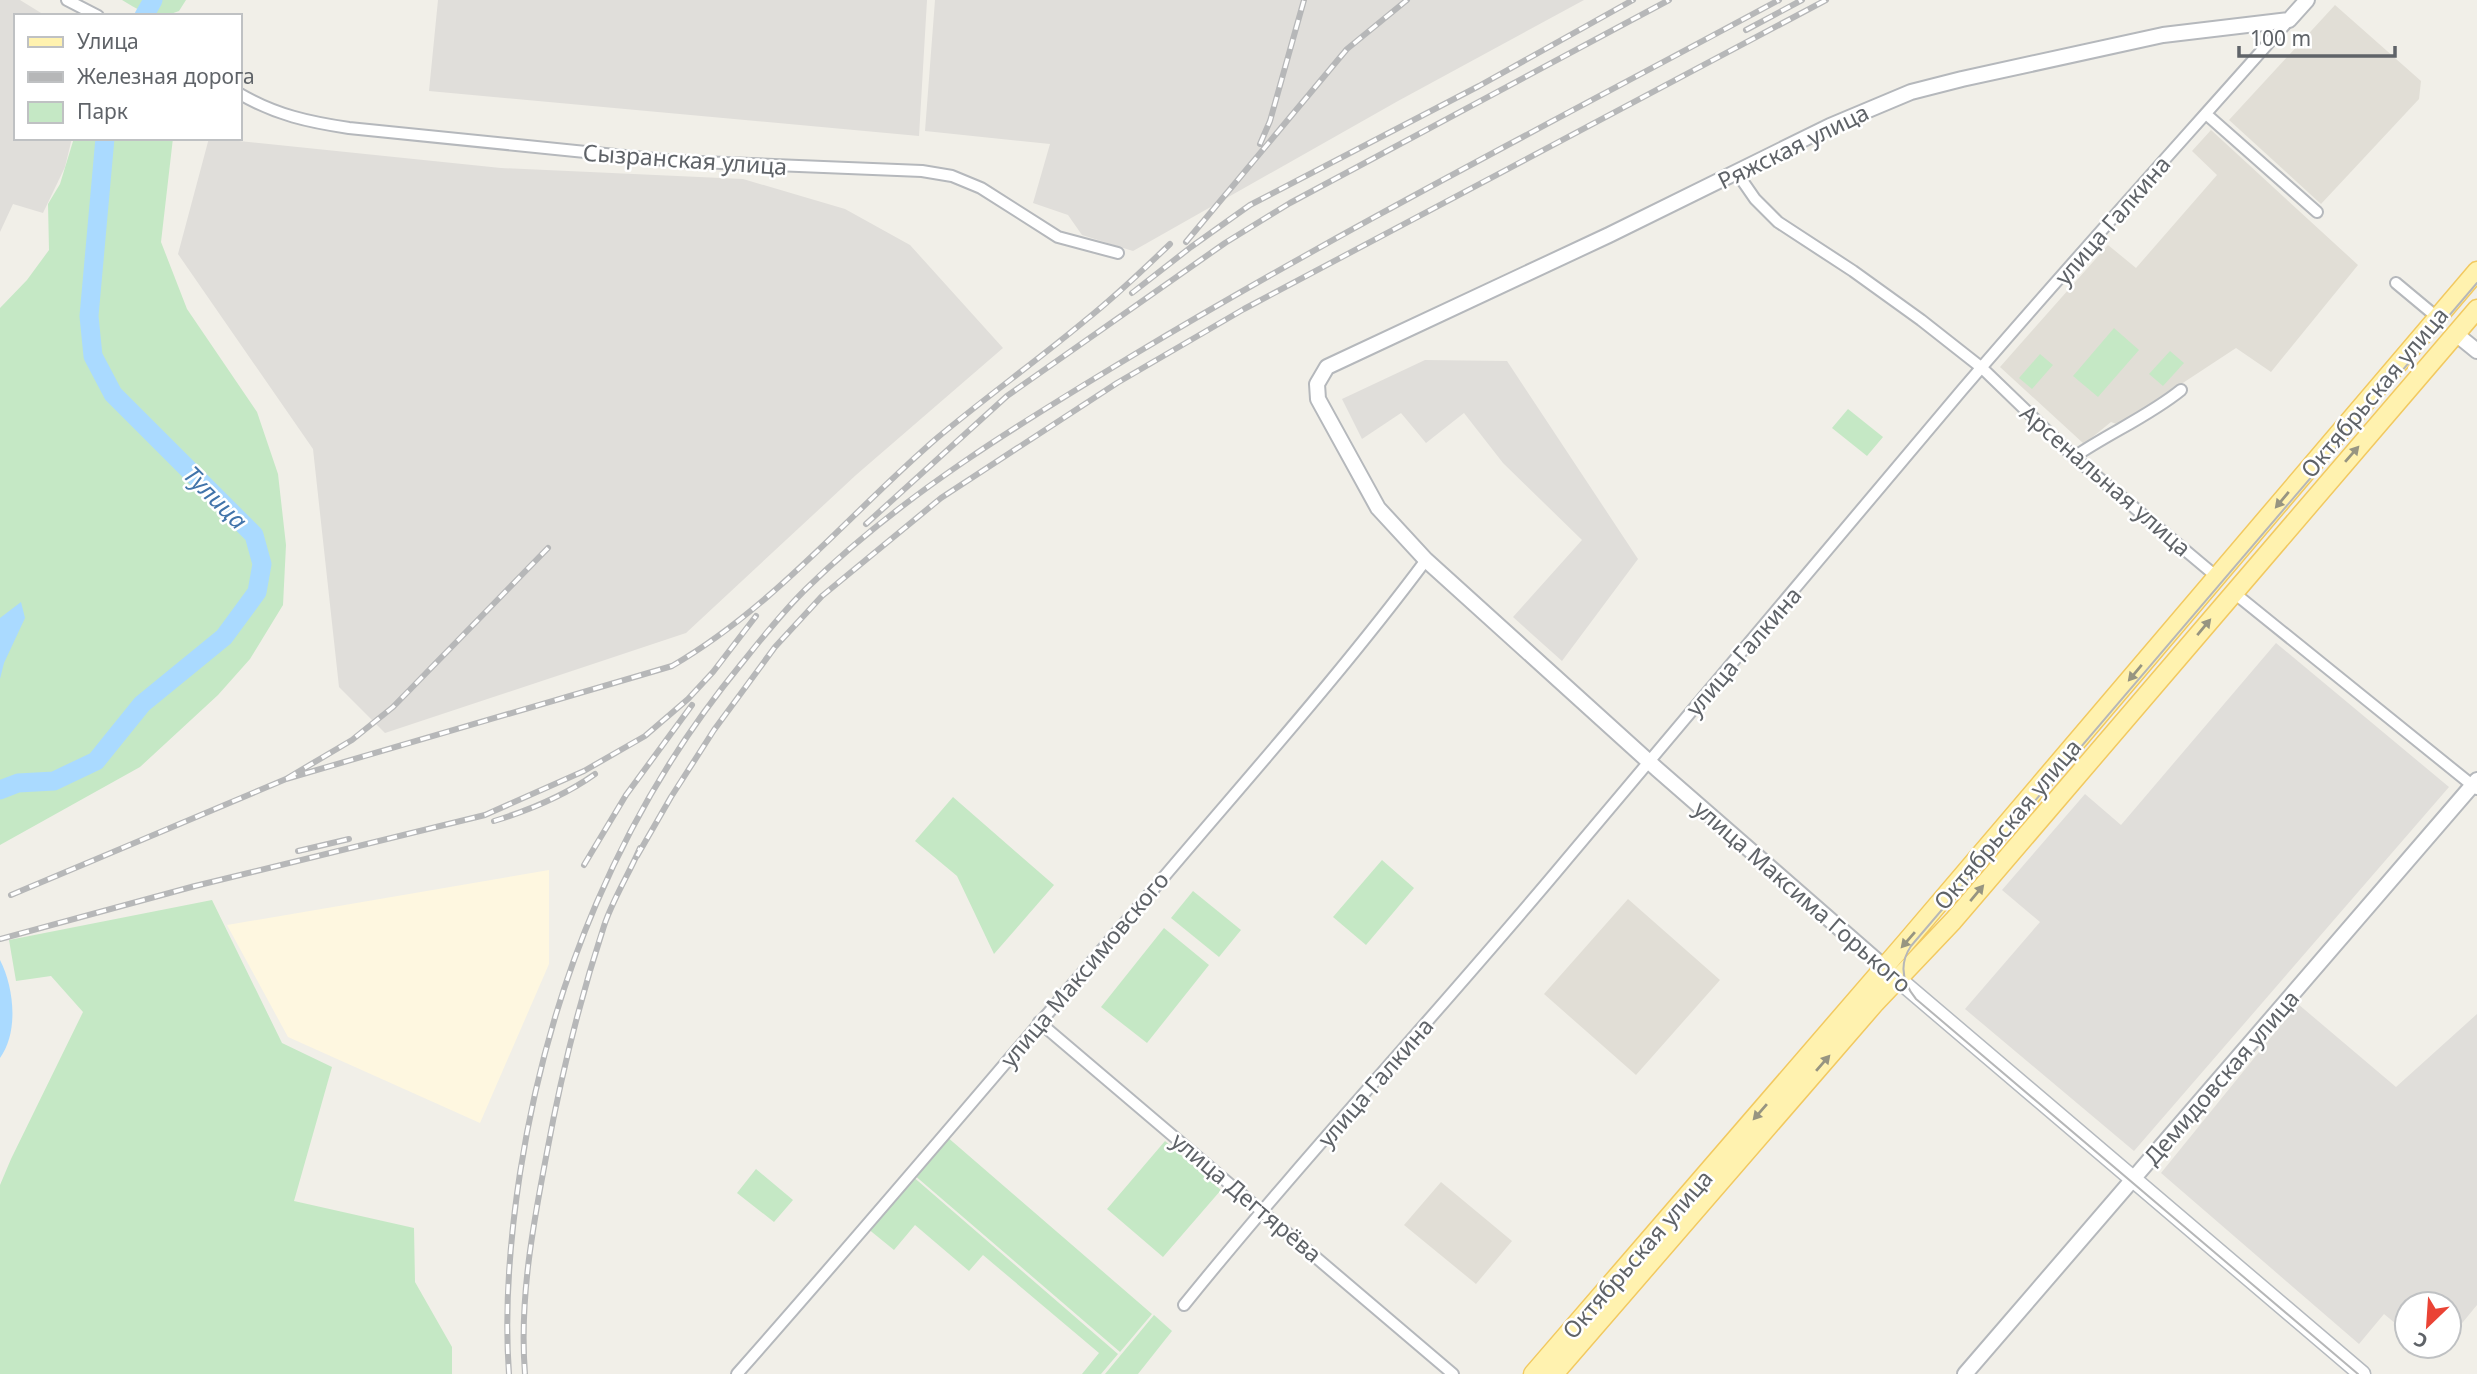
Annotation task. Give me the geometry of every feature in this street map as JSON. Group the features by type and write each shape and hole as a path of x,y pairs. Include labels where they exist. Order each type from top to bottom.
{"main road":[{"name":"Октябрьская улица","path":"1554,1374 1891,973 2217,577 2477,271"},
{"name":"Октябрьская улица","path":"1533,1374 1891,973 1953,921 2477,309"},
{"path":"2438,318 2456,334"},
{"name":"Арсенальная улица","path":"2217,577 2234,592"},
{"name":"улица Максима Горького","path":"1891,973 2362,1374"}],"street":[{"path":"67,0 94,14"},
{"name":"улица Галкина","path":"1184,1306 1261,1210 1409,1044 1567,860 1648,760 1724,675 1982,368 2307,0"},
{"name":"Ряжская улица","path":"1327,366 1609,235 1830,126 1912,92 2171,33 2289,20"},
{"name":"Сызранская улица","path":"242,95 259,105 303,121 349,128 674,161 922,171 952,176 981,188 1047,232 1118,253"},
{"path":"2206,114 2317,212"},
{"name":"Арсенальная улица","path":"1737,173 1755,199 1778,222 1922,320 1982,368 2074,457 2217,577"},
{"path":"2396,283 2438,318"},
{"path":"2456,334 2477,351"},
{"name":"улица Максима Горького","path":"1327,366 1317,384 1318,399 1378,508 1426,560 1648,760 1891,973"},
{"path":"2074,457 2164,404 2181,390"},
{"name":"улица Максимовского","path":"737,1374 867,1226 1380,621 1426,560"},
{"name":"Арсенальная улица","path":"2234,592 2475,785"},
{"name":"Демидовская улица","path":"1965,1374 2475,785"},
{"name":"улица Дегтярёва","path":"1039,1022 1453,1374"}],"shaded area":[{"path":"0,0 20,0 43,14 14,14 14,140 72,140 65,167 43,213 13,204 0,232"},
{"path":"438,0 927,0 919,136 429,91"},
{"path":"935,0 1584,0 1398,101 1133,251 1082,235 1068,215 1033,203 1050,144 925,131"},
{"path":"2335,5 2421,81 2419,99 2321,204 2229,120"},
{"path":"2211,130 2358,265 2271,372 2236,348 2119,425 2111,422 2084,444 2000,367 2108,245 2136,268 2217,175 2192,151"},
{"path":"208,140 501,168 743,179 845,209 910,245 1003,348 856,475 686,633 385,733 339,687 313,449 178,254"},
{"path":"1425,360 1507,361 1638,559 1562,661 1513,617 1582,540 1503,463 1464,413 1426,443 1401,413 1362,439 1342,399"},
{"path":"2276,643 2449,787 2134,1151 1965,1009 2040,922 2002,890 2085,794 2121,825"},
{"path":"549,870 549,964 480,1123 288,1037 227,925"},
{"path":"1628,899 1720,980 1636,1075 1544,994"},
{"path":"2298,1004 2396,1087 2477,1014 2477,1305 2463,1322 2463,1290 2393,1290 2393,1321 2384,1314 2359,1344 2161,1173"},
{"path":"1441,1182 1512,1241 1476,1284 1404,1225"}],"green space":[{"path":"122,0 186,0 179,11 170,14 143,12"},
{"path":"73,140 173,140 161,242 187,309 257,412 278,474 286,545 283,605 250,659 218,695 140,767 0,845 0,308 27,280 49,250 48,204 60,184"},
{"path":"2114,328 2139,350 2098,397 2073,376"},
{"path":"2170,351 2184,363 2163,386 2149,374"},
{"path":"2040,354 2053,365 2032,389 2019,378"},
{"path":"1848,409 1883,437 1867,456 1832,428"},
{"path":"953,797 1054,885 994,954 957,876 915,841"},
{"path":"1382,860 1414,888 1366,945 1333,917"},
{"path":"1193,891 1241,930 1219,957 1171,918"},
{"path":"212,900 282,1043 332,1067 294,1201 414,1228 415,1282 452,1347 452,1374 0,1374 0,1185 83,1012 51,976 16,981 9,940"},
{"path":"1164,928 1209,965 1147,1043 1101,1007"},
{"path":"946,1136 1152,1314 1120,1352 913,1174"},
{"path":"1165,1141 1221,1190 1163,1257 1107,1209"},
{"path":"756,1169 793,1200 774,1222 737,1193"},
{"path":"911,1175 1118,1354 1101,1374 1082,1374 1099,1353 983,1255 969,1271 915,1225 894,1250 867,1228"},
{"path":"1154,1315 1172,1331 1138,1374 1105,1374"}],"water":[{"path":"21,602 25,618 4,663 0,679 0,618"},
{"path":"0,960 9,983 12,1023 10,1036 0,1058"}],"waterway":[{"name":"Тулица","path":"145,14 153,0"},
{"name":"Тулица","path":"0,790 18,783 54,781 96,761 142,704 224,637 257,592 262,564 254,535 113,394 93,356 89,316 105,140"}],"tram line":[{"path":"2358,1374 1916,999 1905,980 1904,966 1911,946 2477,283"}],"railway":[{"path":"1260,144 1270,121 1304,0"},
{"path":"1186,242 1347,49 1407,0"},
{"path":"1132,293 1250,205 1479,86 1633,0"},
{"path":"866,524 1007,396 1225,243 1290,203 1669,0"},
{"path":"509,1374 509,1273 520,1173 533,1103 571,968 596,903 660,778 699,719 791,605 845,553 923,490 1092,380 1214,307 1374,217 1779,0"},
{"path":"1746,30 1802,0"},
{"path":"637,856 714,730 775,647 822,596 941,498 1117,383 1244,309 1826,0"},
{"path":"286,779 672,666 744,616 810,558 937,438 1098,310 1170,244"},
{"path":"11,895 286,779 352,740 393,707 548,548"},
{"path":"0,939 195,886 485,815 584,771 645,736 688,699 713,672 756,616"},
{"path":"584,865 626,795 692,705"},
{"path":"494,821 546,802 595,774"},
{"path":"298,851 349,839"},
{"path":"525,1374 524,1318 528,1263 558,1095 604,926 640,848"}]}
